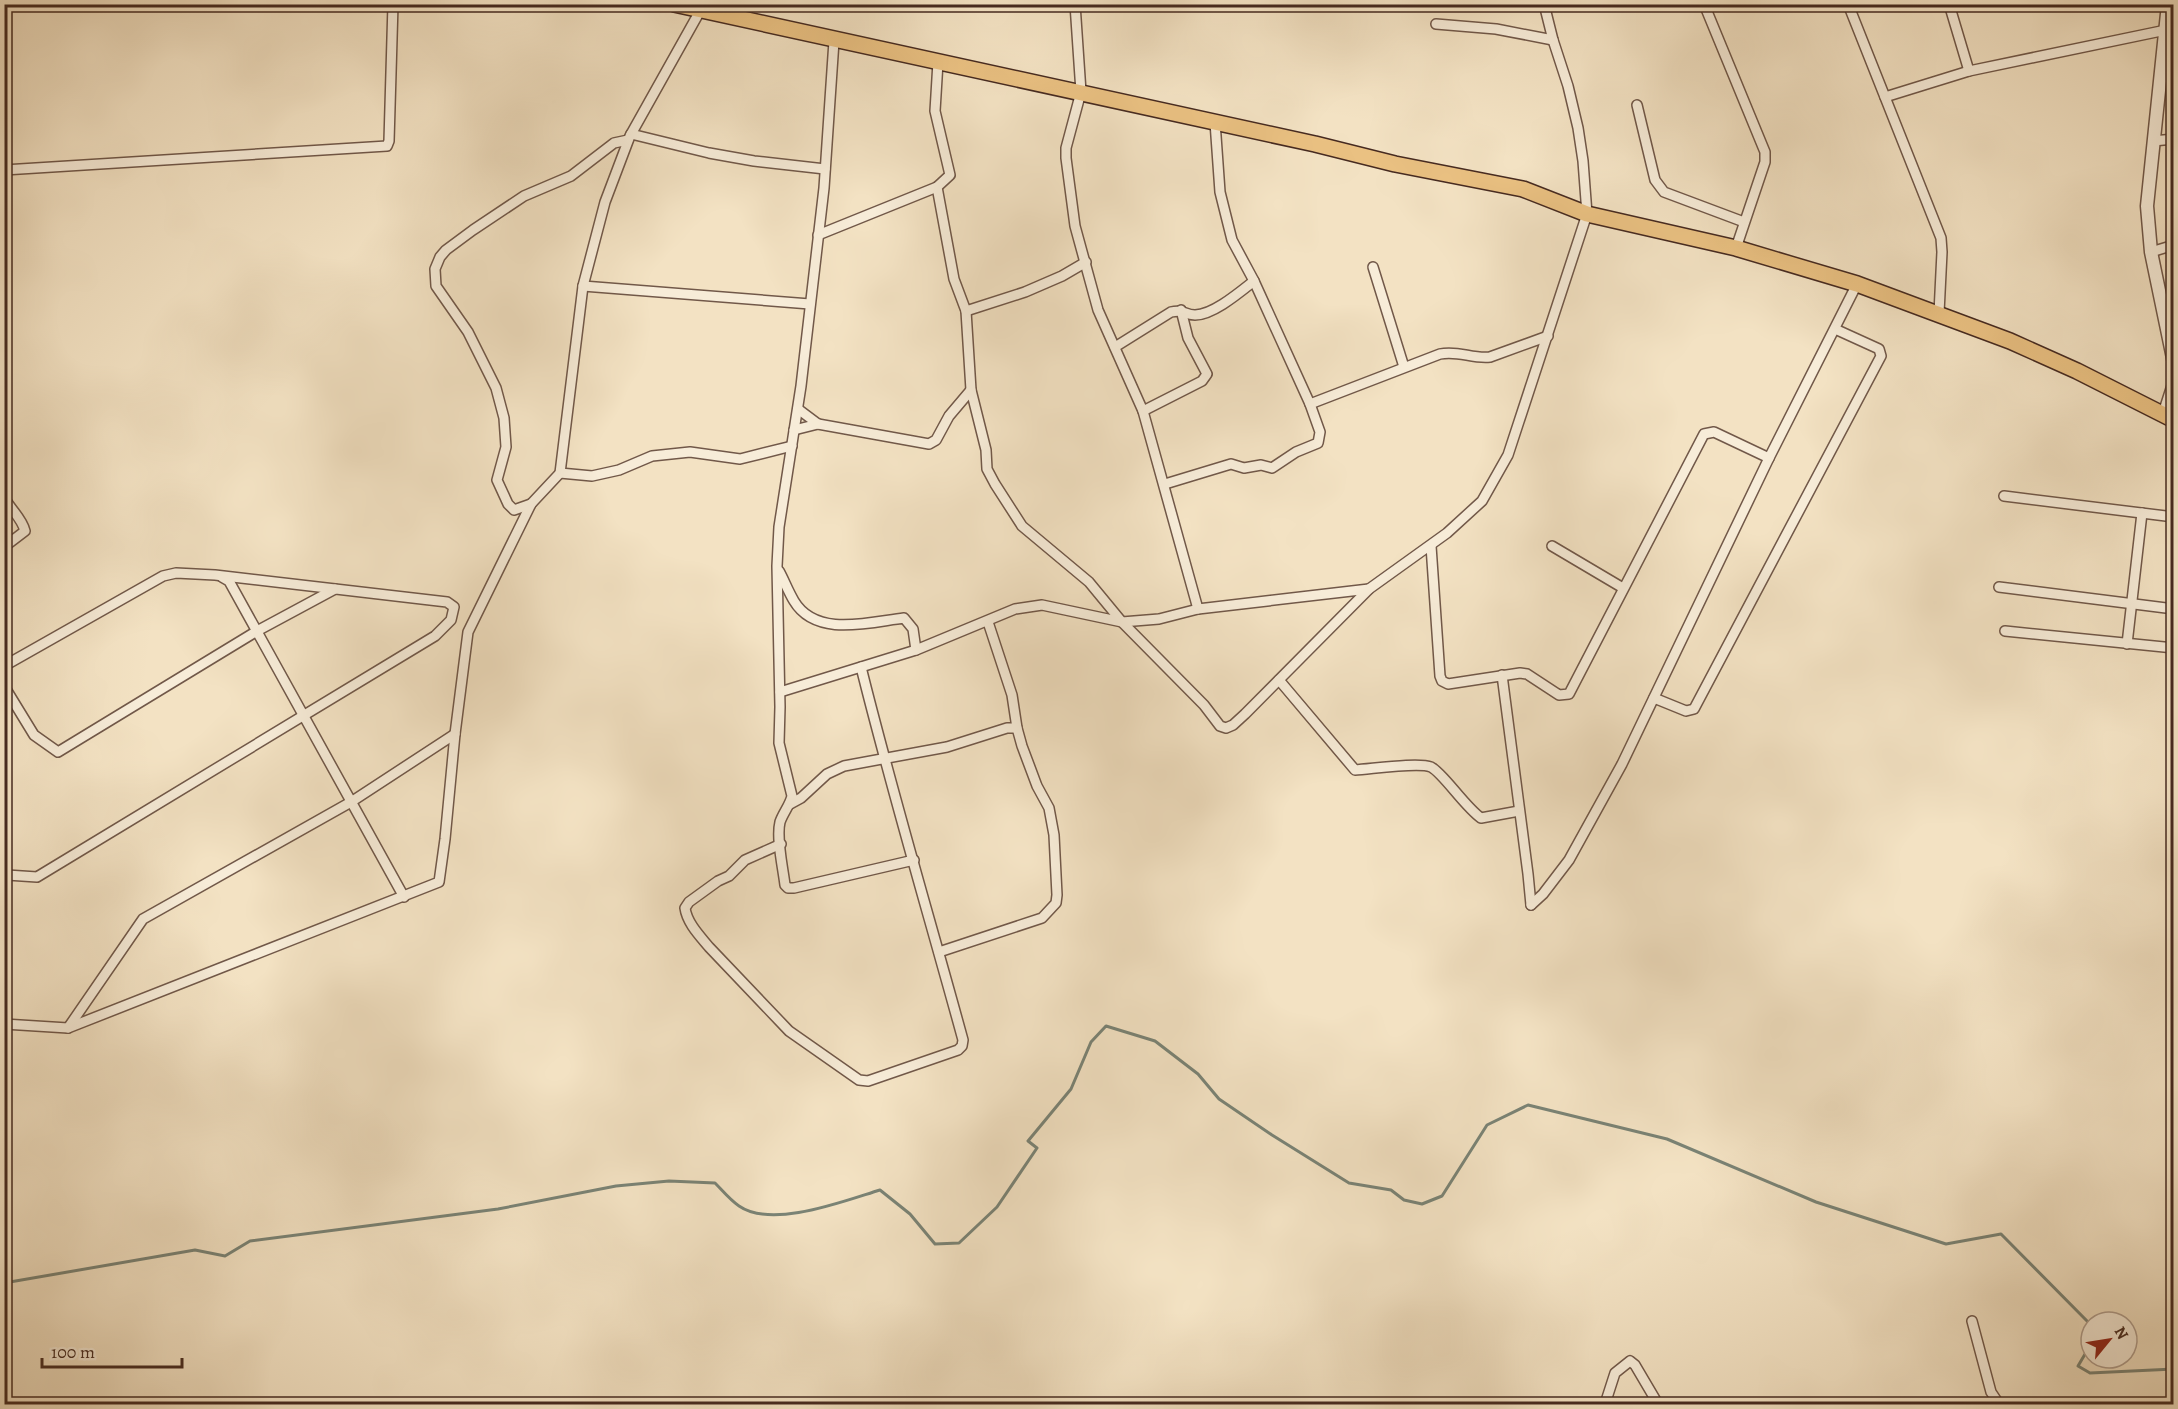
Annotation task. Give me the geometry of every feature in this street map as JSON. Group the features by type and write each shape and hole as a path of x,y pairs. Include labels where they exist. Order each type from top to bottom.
{"main road":[{"path":"674,4 834,41 1082,92 1395,164 1523,189 1587,214 1736,248 1857,284 1938,313 2077,371 2169,418"}],"street":[{"path":"4,170 387,146 393,4"},
{"path":"1075,4 1082,92 1066,148 1066,158 1076,226 1098,310 1143,411 1198,609"},
{"path":"937,187 954,279 966,311 971,390 986,450 987,469 1006,504 1022,526 1089,582 1122,622 1204,705 1220,726 1226,728 1233,725 1369,590 1431,546 1482,501 1508,455 1587,214 1578,128 1544,4"},
{"path":"1704,4 1765,152 1765,162 1736,248"},
{"path":"1848,4 1941,238 1938,313"},
{"path":"1949,4 1969,71"},
{"path":"2168,4 2147,206 2151,252 2174,363"},
{"path":"4,1024 68,1028 435,885 441,879 455,734 468,632 531,504 560,473 584,286 605,202 630,137 700,11"},
{"path":"1436,24 1496,28 1553,40"},
{"path":"1885,97 1969,71 2166,30"},
{"path":"834,41 818,235 798,409 779,527 777,566 779,742 792,796 780,820 785,885 788,888 914,860"},
{"path":"818,235 937,187 950,175 935,111 938,62"},
{"path":"1637,105 1655,180 1664,192 1744,222"},
{"path":"1165,484 1232,464 1244,468 1261,465 1272,468 1296,452 1318,443 1320,432 1310,404 1254,281 1232,240 1220,192 1215,122"},
{"path":"531,504 514,510 508,504 497,480 507,447 504,418 496,388 468,332 436,286 435,269 446,250 524,196 571,176 614,143 630,137 732,158 825,169"},
{"path":"2154,141 2174,139"},
{"path":"2151,252 2174,245"},
{"path":"966,311 1025,292 1062,276 1086,262"},
{"path":"1372,267 1404,366"},
{"path":"1115,347 1171,312 1181,310 1193,315 1206,312 1236,295 1254,281"},
{"path":"1502,675 1531,906 1569,860 1622,764 1769,458 1857,284"},
{"path":"584,286 810,304"},
{"path":"1143,411 1202,381 1207,374 1188,338 1181,310"},
{"path":"1654,698 1686,711 1694,709 1881,356 1879,349 1835,328"},
{"path":"1310,404 1404,366 1448,352 1490,357 1548,336"},
{"path":"2169,418 2174,384"},
{"path":"794,429 819,424 928,444 936,440 949,416 971,390"},
{"path":"798,409 819,424"},
{"path":"4,422 6,441 4,470"},
{"path":"1431,546 1442,681 1448,684 1502,675 1527,674 1559,695 1569,694 1704,434 1714,432 1769,458"},
{"path":"560,473 592,476 619,470 652,456 690,452 740,459 792,446"},
{"path":"2004,496 2174,517"},
{"path":"4,497 24,524 26,531 4,547"},
{"path":"2127,644 2142,513"},
{"path":"1552,546 1623,588"},
{"path":"777,566 795,603 812,618 844,626 904,618 913,629 916,650"},
{"path":"4,666 163,576 176,573 447,602 454,607 451,620 435,636 37,877 7,874 4,870"},
{"path":"222,577 229,581 404,897"},
{"path":"1999,587 2174,609"},
{"path":"4,686 34,735 58,752 257,631 334,589"},
{"path":"780,692 916,650 1015,609 1042,605 1122,622 1159,619 1198,609 1369,590"},
{"path":"939,952 1041,918 1056,903 1055,846 1049,808 1037,786 1017,728 1012,695 988,622"},
{"path":"2005,632 2174,648"},
{"path":"781,844 745,860 729,876 718,881 689,902 685,908 686,914 697,933 709,947 789,1031 859,1080 868,1081 958,1050 963,1041 884,759 861,667"},
{"path":"1279,680 1355,770 1421,765 1433,768 1472,812 1481,818 1519,811"},
{"path":"790,804 801,798 827,774 844,765 947,747 1006,728 1017,728"},
{"path":"68,1028 143,920 351,802 455,734"},
{"path":"1972,1321 1991,1392 1999,1404"},
{"path":"1605,1404 1615,1373 1630,1361 1635,1365 1654,1401 1658,1404"}],"waterway":[{"path":"4,1283 195,1250 225,1256 250,1241 498,1209 616,1186 669,1181 715,1183 739,1206 753,1212 770,1215 808,1211 880,1190 910,1214 935,1244 959,1243 997,1207 1037,1148 1028,1141 1071,1089 1091,1042 1106,1026 1155,1041 1198,1074 1219,1099 1349,1183 1391,1190 1404,1200 1422,1204 1442,1196 1487,1125 1528,1105 1667,1139 1816,1202 1946,1244 2001,1234 2079,1313"},
{"path":"2085,1370 2090,1373 2174,1369"}]}
